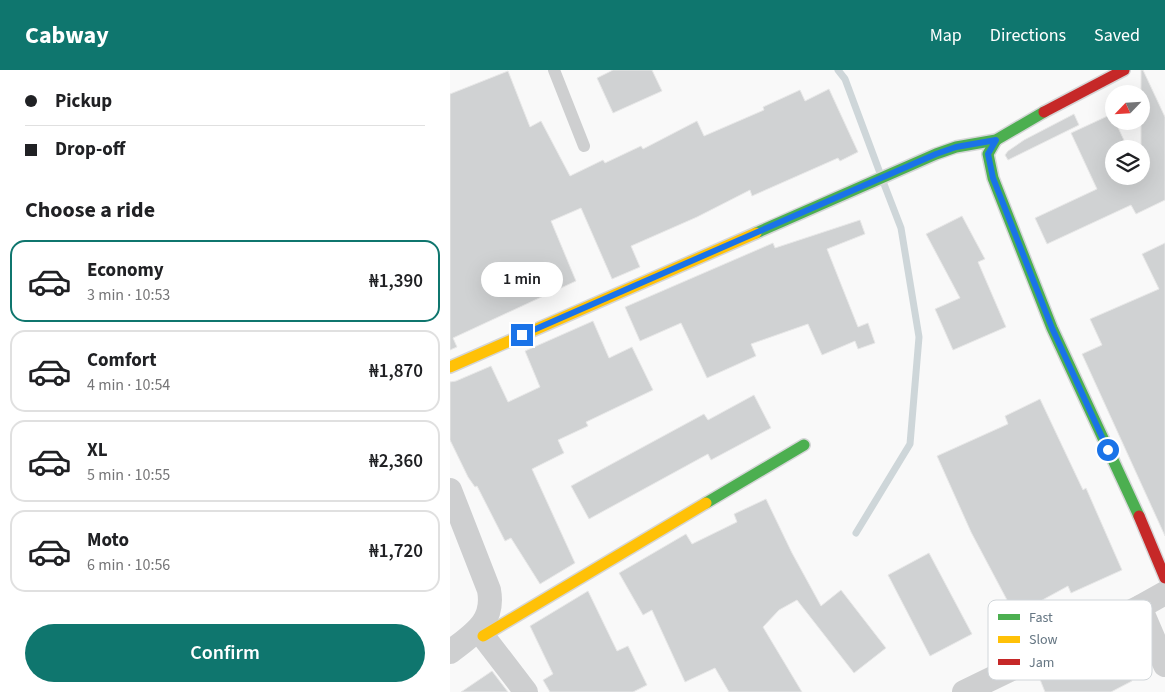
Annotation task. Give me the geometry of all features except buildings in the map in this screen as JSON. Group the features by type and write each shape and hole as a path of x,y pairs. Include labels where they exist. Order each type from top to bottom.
{"street":[{"path":"450,367 936,154 956,147 996,140 1016,127 1124,70"},
{"path":"996,140 988,154 993,178 1052,328 1149,538 1165,578"},
{"path":"450,652 472,634 804,445"},
{"path":"450,490 489,590 491,601 484,628 526,692"},
{"path":"1152,600 1165,593"},
{"path":"1152,635 1165,665"},
{"path":"964,692 989,680"}],"lane":[{"path":"554,70 584,146"}],"waterway":[{"path":"838,70 845,79 880,173"},
{"path":"856,533 910,444 919,337 901,228 884,184"}],"traffic: fast":[{"path":"756,233 936,154 956,147 996,140 1044,112"},
{"path":"996,140 988,154 993,178 1052,328 1139,516"},
{"path":"706,503 804,445"}],"traffic: slow":[{"path":"450,367 756,233"},
{"path":"483,636 706,503"}],"traffic: jam":[{"path":"1044,112 1124,70"},
{"path":"1139,516 1165,578"}],"route":[{"path":"522,335 936,154 956,147 996,140 988,154 993,178 1052,328 1108,450"}]}
